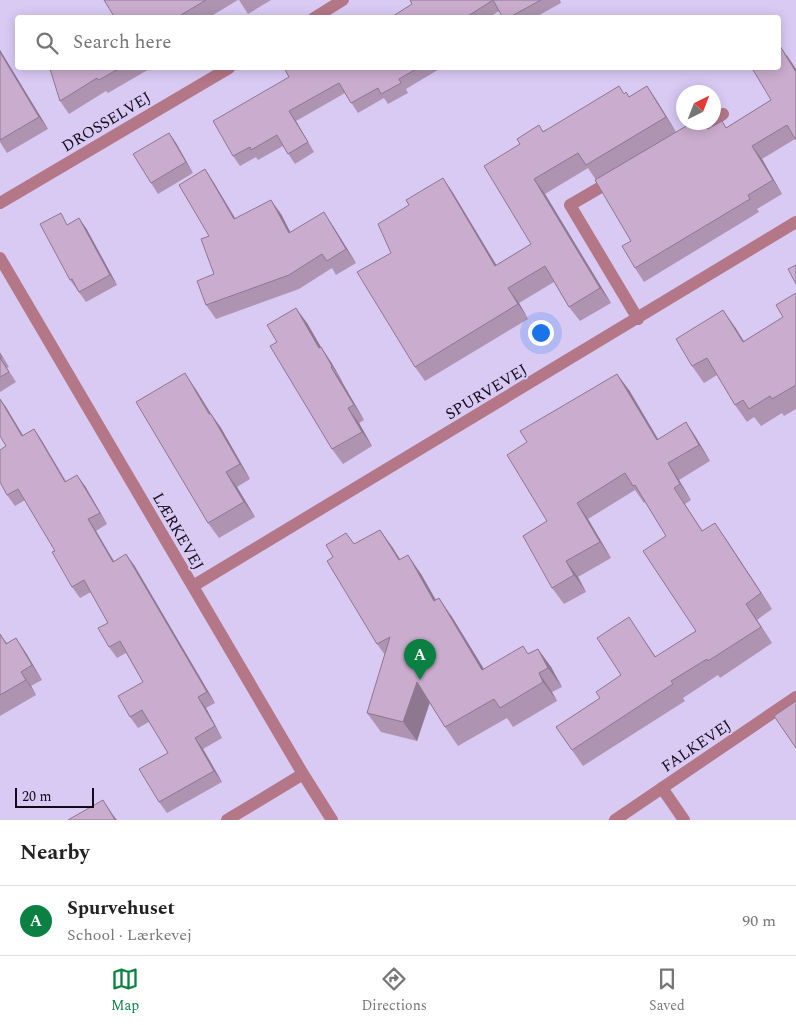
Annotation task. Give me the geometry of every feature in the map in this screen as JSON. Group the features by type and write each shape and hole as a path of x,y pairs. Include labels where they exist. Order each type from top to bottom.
{"street":[{"path":"319,15 343,0"},
{"name":"DROSSELVEJ","path":"0,203 226,70"},
{"path":"627,171 570,205 638,319"},
{"name":"SPURVEVEJ","path":"193,586 796,222"},
{"name":"LÆRKEVEJ","path":"0,258 303,774 332,820"},
{"name":"FALKEVEJ","path":"615,820 796,697"},
{"path":"227,820 303,774"},
{"path":"662,788 684,820"}],"building":[{"path":"104,0 206,0 181,15 113,15"},
{"path":"410,0 493,0 470,15 395,15 412,4"},
{"path":"493,0 541,0 514,15 501,15"},
{"path":"781,48 796,72 796,140 787,125 752,146 773,180 748,195 750,199 635,268 622,246 631,241 595,180 679,130 721,130 722,121 726,128 771,100 753,70 781,70"},
{"path":"0,52 39,117 0,140"},
{"path":"50,70 116,70 99,80 97,78 60,101"},
{"path":"285,70 415,70 399,79 401,83 381,94 378,88 351,103 339,83 289,111 308,142 288,154 277,135 251,150 250,147 233,156 213,121 289,77"},
{"path":"619,86 624,94 626,92 629,97 647,86 666,117 586,165 578,153 534,179 600,288 569,307 545,266 508,288 518,304 415,367 357,272 391,253 378,224 409,205 406,200 443,178 495,266 531,244 484,166 520,144 517,139 539,125 543,132"},
{"path":"169,133 186,162 151,183 133,154"},
{"path":"205,169 234,219 271,200 289,233 324,212 346,249 327,261 322,254 289,275 206,305 197,281 214,274 201,239 209,236 179,185"},
{"path":"61,213 67,225 79,218 110,275 79,292 72,279 70,280 40,224"},
{"path":"796,265 796,284 788,269"},
{"path":"796,293 796,385 772,399 770,396 749,409 743,400 735,405 707,358 692,366 676,339 723,310 743,342 783,317 776,305"},
{"path":"296,308 354,405 348,408 362,432 332,449 270,346 277,342 267,325"},
{"path":"0,358 9,372 0,377"},
{"path":"185,373 240,464 226,472 244,502 208,523 136,402"},
{"path":"617,374 657,440 686,422 699,445 668,463 680,484 674,488 702,531 715,523 761,593 746,604 761,627 708,661 707,659 671,681 673,684 572,750 556,727 600,698 596,692 621,675 597,638 629,617 655,657 696,631 643,551 666,536 635,485 633,486 625,473 577,503 600,542 566,561 574,575 552,588 523,536 547,521 507,455 527,442 520,431"},
{"path":"0,399 22,436 34,429 65,482 77,475 100,513 88,519 113,562 126,554 207,692 198,697 215,726 195,738 214,771 159,802 139,769 168,753 142,710 130,717 118,696 143,682 120,641 109,647 98,628 108,623 84,580 72,587 52,552 55,551 18,489 7,495 0,482 0,450 6,446 0,436"},
{"path":"380,530 399,560 408,555 434,601 439,598 482,670 523,646 528,654 538,649 548,668 539,673 543,682 500,708 494,699 445,727 417,682 403,722 367,713 390,637 377,644 327,561 333,557 326,545 346,533 354,544"},
{"path":"0,634 6,644 16,638 32,665 21,672 26,680 0,695"},
{"path":"796,701 796,748 774,716"},
{"path":"103,800 115,820 68,820"}],"place":[{"name":"Spurvehuset","path":"420,680"}]}
